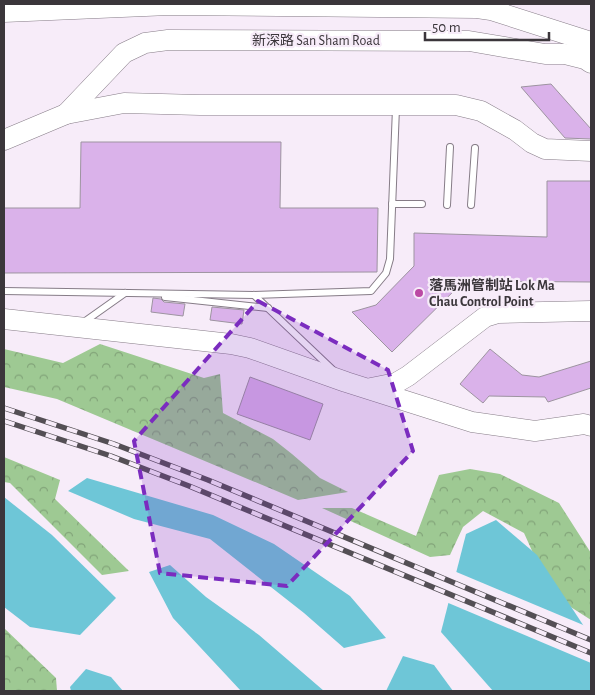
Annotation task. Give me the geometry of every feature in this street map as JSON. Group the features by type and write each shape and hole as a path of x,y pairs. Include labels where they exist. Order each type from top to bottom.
{"main road":[{"path":"4,12 169,6 477,8 491,10 591,42"},
{"name":"新深路 San Sham Road","path":"66,114 124,53 145,43 168,40 469,42 545,54 565,54 591,63"},
{"name":"新深路 San Sham Road","path":"4,140 66,114 124,103 456,105 481,111 545,149 591,151"},
{"path":"369,388 396,383 408,376 485,317 498,313 591,312"},
{"path":"4,319 231,344 250,348 346,382 472,422 535,431 589,423"}],"lane":[{"path":"4,291 254,295 370,291 386,273 390,259 396,105"},
{"path":"446,204 450,147"},
{"path":"471,205 475,148"},
{"path":"392,204 422,204"},
{"path":"77,327 126,293 268,308"},
{"path":"254,295 346,382"}],"highlighted area":[{"path":"258,301 388,370 413,451 287,586 160,573 134,441"}],"green space":[{"path":"100,344 204,378 220,374 223,413 273,439 320,478 348,492 298,500 57,399 4,387 4,349 63,363"},
{"path":"4,457 60,480 55,499 129,571 102,575 10,483 4,482"},
{"path":"470,469 500,474 559,503 591,553 591,620 552,595 524,533 483,511 463,527 450,555 430,557 322,508 352,508 416,536 439,475"},
{"path":"4,628 56,678 57,691 4,691"}],"water":[{"path":"87,478 213,515 274,544 350,596 386,638 344,648 304,613 210,539 134,519 68,491"},
{"path":"4,497 52,535 116,598 80,635 30,627 4,607"},
{"path":"496,520 537,555 591,637 591,691 493,691 441,632 466,534"},
{"path":"170,565 206,597 259,635 324,691 241,691 173,618 149,572"},
{"path":"403,656 434,665 453,691 386,691"},
{"path":"86,669 111,677 123,691 71,691 70,687"}],"pier":[{"path":"454,571 588,627 591,632 591,663 446,602"}],"building":[{"path":"551,84 591,129 591,139 565,138 521,87"},
{"path":"81,142 281,142 280,208 378,208 377,272 4,273 4,208 80,208"},
{"name":"落馬洲管制站 Lok Ma Chau Control Point","path":"547,181 591,181 591,282 464,281 392,352 352,312 376,305 414,266 414,233 547,237"},
{"path":"153,298 161,299 164,302 185,304 183,316 151,312"},
{"path":"212,307 244,310 242,324 210,320"},
{"path":"490,349 522,375 539,377 591,361 591,388 548,402 545,397 489,396 483,403 460,384"},
{"path":"250,377 323,404 310,440 237,414"}],"railway":[{"path":"4,408 114,444 208,480 591,640"},
{"path":"4,421 111,456 189,486 591,653"}],"place":[{"name":"落馬洲管制站 Lok Ma Chau Control Point","path":"419,293"}]}
